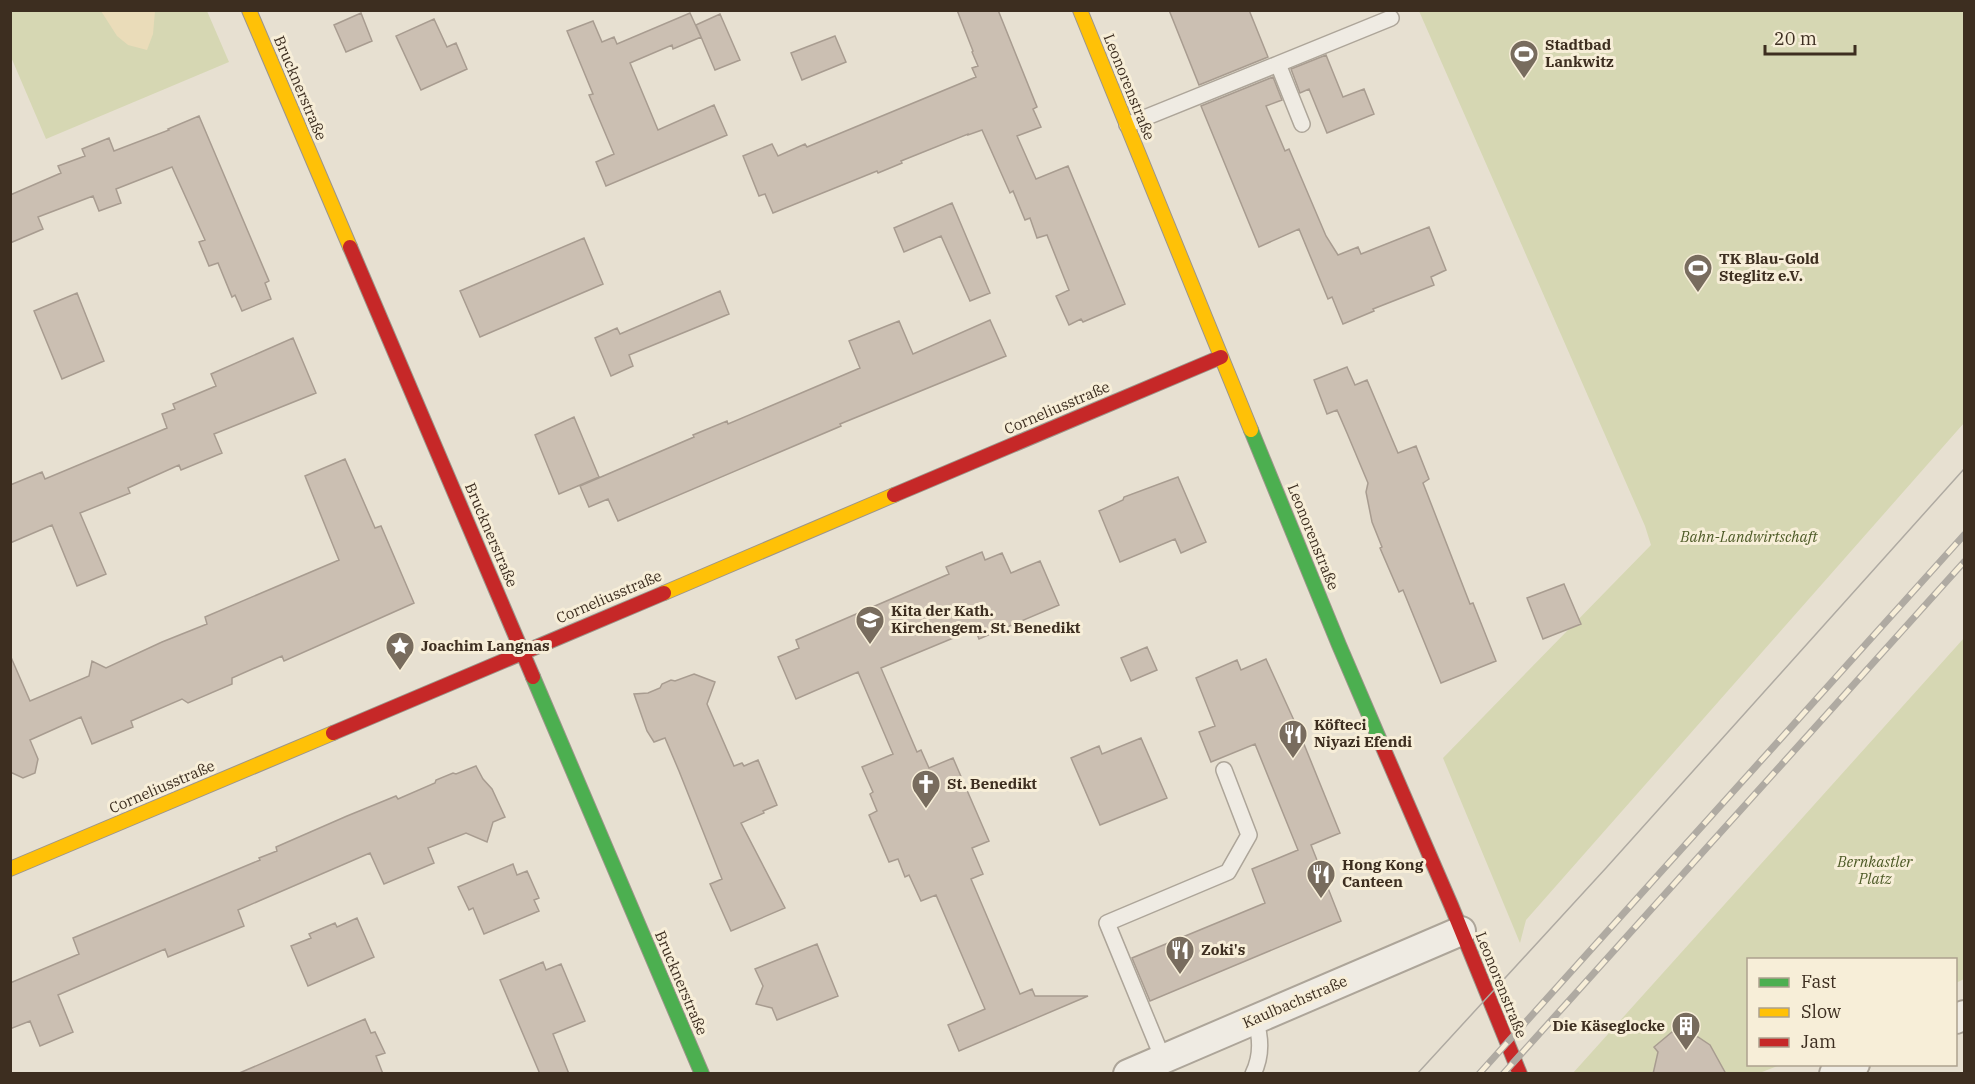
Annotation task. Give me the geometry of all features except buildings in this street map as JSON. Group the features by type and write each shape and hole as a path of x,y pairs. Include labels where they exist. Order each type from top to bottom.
{"street":[{"name":"Brucknerstraße","path":"249,10 702,1074"},
{"name":"Leonorenstraße","path":"1080,10 1339,645 1520,1074"},
{"name":"Corneliusstraße","path":"10,869 1221,357"},
{"name":"Kaulbachstraße","path":"1128,1074 1461,931"},
{"path":"1834,1074 1852,1066"}],"lane":[{"path":"1127,125 1390,18"},
{"path":"1278,64 1302,124"},
{"path":"1163,1059 1107,923 1228,872 1249,836 1224,770"},
{"path":"1253,1074 1260,1035 1255,1019"}],"green space":[{"path":"10,11 207,11 229,62 46,139 11,57"},
{"name":"Bahn-Landwirtschaft","path":"1419,11 1964,11 1964,423 1526,920 1520,943 1443,758 1651,545 1645,526"},
{"name":"Bernkastler Platz","path":"1964,638 1964,979 1957,982 1957,958 1747,958 1747,1066 1777,1066 1757,1074 1573,1073"}],"sand":[{"path":"101,11 155,11 153,34 147,50 128,45 117,36"}],"tram line":[{"path":"1417,1074 1606,868 1964,469"}],"railway":[{"path":"1479,1074 1964,535"},
{"path":"1503,1074 1964,562"}],"traffic: fast":[{"path":"1251,430 1381,743"},
{"path":"533,677 702,1074"}],"traffic: slow":[{"path":"249,10 350,247"},
{"path":"1080,10 1251,430"},
{"path":"664,593 894,495"},
{"path":"10,869 333,733"}],"traffic: jam":[{"path":"350,247 533,677"},
{"path":"894,495 1221,357"},
{"path":"333,733 664,593"},
{"path":"1381,743 1451,905 1520,1074"}],"place":[{"name":"Stadtbad Lankwitz","path":"1524,80"},
{"name":"TK Blau-Gold Steglitz e.V.","path":"1698,294"},
{"name":"Kita der Kath. Kirchengem. St. Benedikt","path":"870,646"},
{"name":"Joachim Langnas","path":"400,672"},
{"name":"Köfteci Niyazi Efendi","path":"1293,760"},
{"name":"St. Benedikt","path":"926,810"},
{"name":"Hong Kong Canteen","path":"1321,900"},
{"name":"Zoki's","path":"1180,976"},
{"name":"Die Käseglocke","path":"1686,1052"}]}
